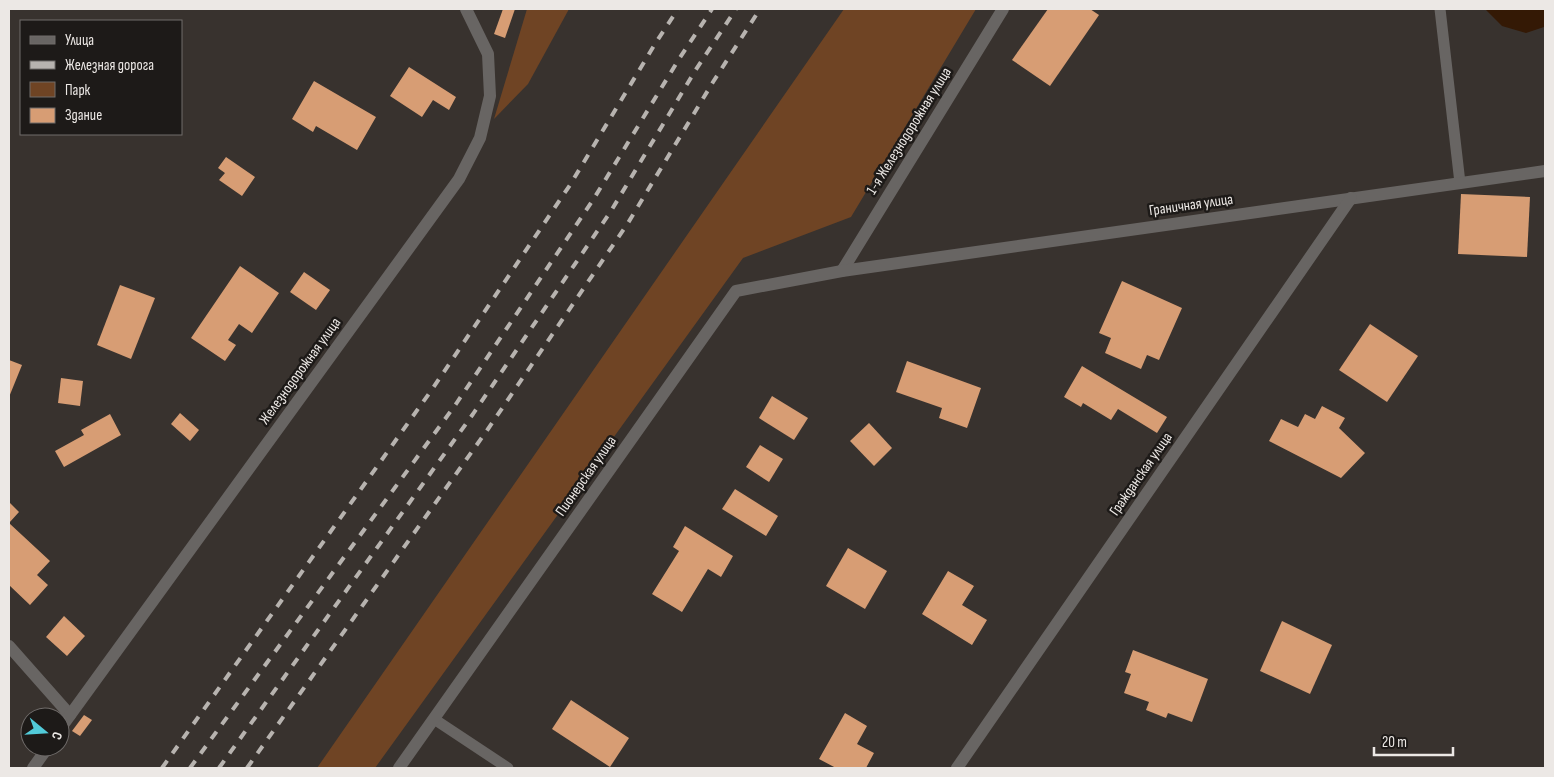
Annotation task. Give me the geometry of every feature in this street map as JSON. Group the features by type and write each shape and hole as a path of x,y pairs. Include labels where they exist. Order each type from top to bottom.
{"street":[{"name":"Железнодорожная улица","path":"70,715 460,179 480,138 490,96 488,54 466,9"},
{"name":"1-я Железнодорожная улица","path":"842,271 1003,9"},
{"name":"Граничная улица","path":"842,271 1545,171"},
{"name":"Гражданская улица","path":"957,768 1352,198"},
{"name":"Пионерская улица","path":"399,768 736,291 842,271"},
{"path":"9,646 63,707"},
{"path":"33,768 41,757"}],"lane":[{"path":"1440,9 1460,183"},
{"path":"434,719 508,768"}],"green space":[{"path":"527,9 569,9 528,84 494,119"},
{"path":"844,9 976,9 851,217 743,258 375,768 317,768"}],"shaded area":[{"path":"1485,9 1545,9 1544,27 1526,33 1502,26"}],"building":[{"path":"503,9 515,9 505,38 494,34"},
{"path":"1048,9 1090,9 1099,15 1050,86 1012,60"},
{"path":"409,67 456,97 449,110 433,100 422,117 390,96"},
{"path":"314,81 376,117 357,150 316,126 313,132 292,119"},
{"path":"226,157 255,177 242,196 219,180 225,173 218,168"},
{"path":"1461,194 1530,197 1527,257 1458,254"},
{"path":"240,266 279,293 252,333 239,324 228,340 236,345 225,361 191,338"},
{"path":"304,272 330,290 316,310 290,292"},
{"path":"1122,281 1182,308 1159,360 1147,355 1141,369 1105,353 1111,338 1099,333"},
{"path":"120,285 155,298 131,359 97,345"},
{"path":"1370,324 1418,356 1387,402 1339,370"},
{"path":"9,360 22,365 9,397"},
{"path":"907,361 981,388 967,428 939,418 942,408 896,392"},
{"path":"1082,366 1167,417 1157,433 1118,409 1111,420 1083,403 1081,407 1064,397"},
{"path":"61,378 83,381 80,406 58,403"},
{"path":"772,396 808,418 794,440 759,418"},
{"path":"1322,406 1345,418 1339,428 1365,453 1341,478 1269,441 1281,419 1298,427 1305,414 1315,419"},
{"path":"180,413 199,430 190,441 171,424"},
{"path":"110,414 121,435 64,467 55,451 84,435 81,430"},
{"path":"869,423 892,448 874,466 850,441"},
{"path":"760,445 783,459 769,482 746,467"},
{"path":"735,489 778,516 766,536 722,509"},
{"path":"9,502 19,512 9,523"},
{"path":"9,523 50,561 37,575 48,585 30,605 9,585"},
{"path":"685,526 733,556 721,577 708,569 682,612 652,594 679,551 673,547"},
{"path":"848,548 887,571 865,609 826,586"},
{"path":"948,571 974,586 962,605 987,620 972,645 922,614"},
{"path":"64,616 85,636 67,656 46,637"},
{"path":"1282,621 1332,645 1310,694 1260,671"},
{"path":"1133,650 1208,679 1192,722 1168,713 1166,718 1146,710 1149,702 1124,693 1131,674 1125,672"},
{"path":"571,700 629,738 610,767 552,729"},
{"path":"845,713 867,726 857,744 874,753 866,768 836,768 819,759"},
{"path":"84,715 92,720 80,736 72,731"}],"railway":[{"path":"162,768 433,388 570,185 678,9"},
{"path":"190,768 456,404 593,200 679,59 712,9"},
{"path":"219,768 473,414 611,211 695,71 736,9"},
{"path":"247,768 488,429 628,223 713,82 760,9"}]}
